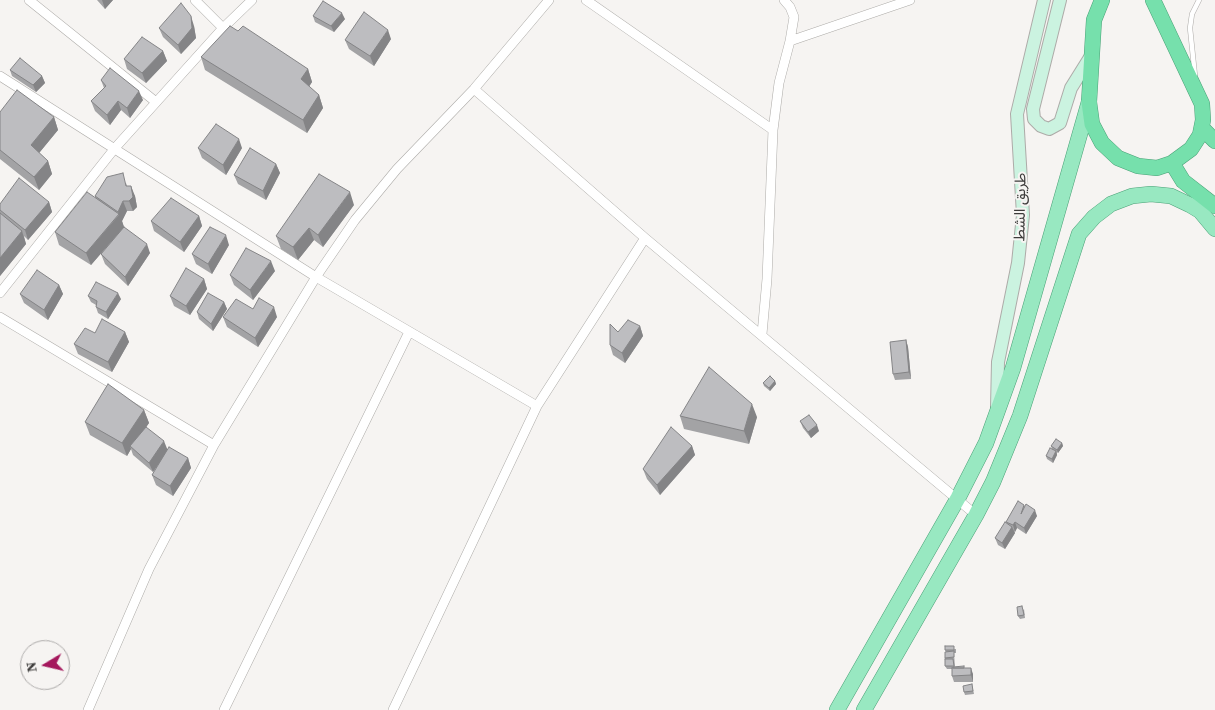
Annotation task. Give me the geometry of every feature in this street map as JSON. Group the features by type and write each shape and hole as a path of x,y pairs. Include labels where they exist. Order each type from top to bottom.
{"highway":[{"path":"1090,0 1094,20 1088,102 1096,134 1105,147 1118,158 1138,166 1157,168 1172,163 1191,149 1202,128 1202,104 1153,0"},
{"path":"1094,20 1102,0"},
{"path":"1202,128 1215,141"},
{"path":"1172,163 1184,181 1215,206"}],"main road":[{"name":"طريق الشط","path":"997,414 998,362 1018,263 1023,215 1023,180 1017,114 1044,0"},
{"path":"1060,0 1033,109 1034,119 1041,126 1049,129 1060,123 1071,88 1091,56"},
{"path":"836,710 958,498 997,414 1013,368 1088,102"},
{"path":"864,710 976,515 1020,416 1074,245 1086,225 1111,204 1132,196 1152,194 1171,196 1190,205 1204,215 1215,229"}],"street":[{"path":"28,0 156,102"},
{"path":"195,0 223,28"},
{"path":"0,293 115,148 223,28 252,0"},
{"path":"88,710 149,569 214,445 316,277 355,220 397,169 474,89 549,0"},
{"path":"586,0 773,130"},
{"path":"762,334 768,279 773,130 779,83 794,17 790,6 784,0"},
{"path":"790,41 864,18 910,0"},
{"path":"0,76 316,277 537,406"},
{"path":"474,89 645,238 976,515"},
{"path":"393,710 537,406 645,238"},
{"path":"0,317 214,445"},
{"path":"224,710 410,332"}],"lane":[{"path":"1197,92 1190,28 1192,14 1199,0"}],"building":[{"path":"323,1 342,13 331,26 313,16"},
{"path":"181,3 191,16 192,28 178,45 159,28"},
{"path":"364,12 388,30 370,56 345,40"},
{"path":"230,26 238,31 243,26 308,69 301,79 319,95 303,120 201,57"},
{"path":"142,37 163,51 142,73 124,59"},
{"path":"20,58 42,76 33,85 10,70"},
{"path":"110,68 139,91 127,108 118,101 107,115 91,101 106,86 101,80"},
{"path":"17,90 54,117 31,145 48,161 34,177 0,150 0,112"},
{"path":"216,124 239,139 223,165 198,148"},
{"path":"250,148 276,164 263,191 234,175"},
{"path":"123,173 126,186 131,186 133,197 129,201 123,201 118,212 95,196 107,177"},
{"path":"319,174 350,192 318,235 309,228 293,247 276,236"},
{"path":"19,178 49,202 25,230 0,210 0,204"},
{"path":"87,192 119,214 86,253 55,232"},
{"path":"171,198 199,216 180,242 151,221"},
{"path":"0,213 22,231 0,258"},
{"path":"124,227 147,244 125,277 101,254"},
{"path":"210,227 226,235 208,264 192,254"},
{"path":"246,248 271,261 250,290 230,275"},
{"path":"186,268 204,279 186,306 170,296"},
{"path":"37,270 59,285 44,310 20,294"},
{"path":"96,282 118,293 106,312 96,307 97,301 88,296"},
{"path":"208,293 224,302 211,324 197,312"},
{"path":"259,298 274,307 255,338 223,317 236,299 253,309"},
{"path":"102,319 125,332 108,362 74,344 85,328 95,333"},
{"path":"628,320 640,326 622,353 610,345 610,324 618,332"},
{"path":"906,340 909,372 893,374 890,342"},
{"path":"709,367 752,404 744,431 680,416"},
{"path":"770,376 775,381 769,388 763,383"},
{"path":"108,384 144,410 122,443 85,422"},
{"path":"809,415 817,425 808,432 800,421"},
{"path":"146,427 164,441 149,463 130,446"},
{"path":"671,427 692,446 657,485 643,469"},
{"path":"1056,439 1062,443 1057,450 1051,446"},
{"path":"169,447 188,458 170,486 152,475"},
{"path":"1050,448 1056,451 1052,459 1046,456"},
{"path":"1018,501 1024,505 1021,514 1026,504 1035,510 1024,528 1015,522 1013,525 1006,522"},
{"path":"1005,522 1012,527 1002,543 995,538"},
{"path":"1022,606 1024,615 1018,616 1017,607"},
{"path":"945,646 954,646 954,650 945,650"},
{"path":"954,651 954,657 945,658 945,652"},
{"path":"945,659 953,659 954,666 945,666"},
{"path":"964,666 964,668 953,668 953,667"},
{"path":"952,668 971,668 971,675 952,676"},
{"path":"972,684 973,691 964,692 963,686"}]}
